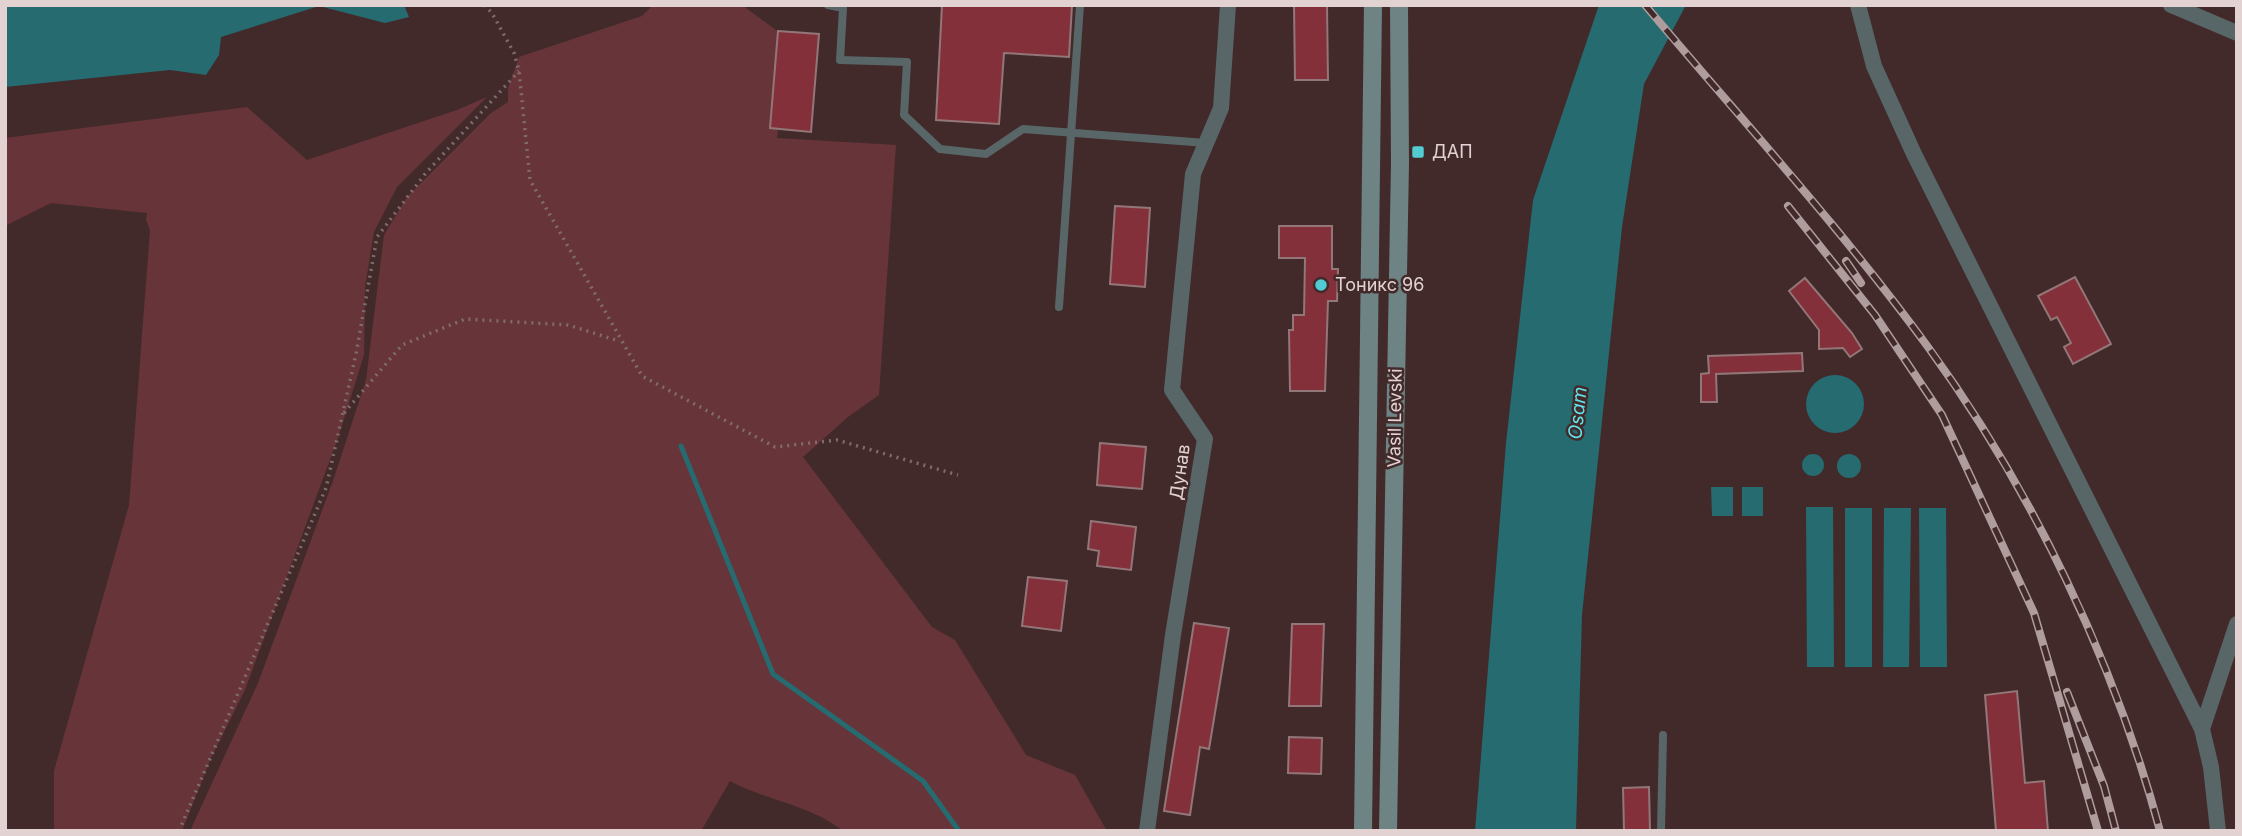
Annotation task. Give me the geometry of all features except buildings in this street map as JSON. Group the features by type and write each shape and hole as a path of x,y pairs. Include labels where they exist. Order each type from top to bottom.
{"main road":[{"name":"Vasil Levski","path":"1363,831 1373,5"},
{"name":"Vasil Levski","path":"1388,831 1400,163 1399,5"}],"street":[{"name":"Дунав","path":"1147,831 1173,635 1205,439 1172,390 1193,174 1221,108 1228,5"},
{"path":"1858,5 1874,66 1914,154 2202,730 2218,831"},
{"path":"2171,5 2237,33"},
{"path":"2202,730 2237,624"}],"lane":[{"path":"828,5 843,8 840,60 907,62 904,116 940,149 986,154 1023,129 1206,143"},
{"path":"1059,307 1080,5"},
{"path":"1661,831 1663,735"}],"path":[{"path":"484,5 492,13 514,53 520,71 530,180 642,376 775,447 837,440 958,475"},
{"path":"180,831 326,488 377,237 425,174 520,71"},
{"path":"342,416 402,345 465,319 568,325 621,342"}],"shaded area":[{"path":"653,5 742,5 787,38 777,138 896,145 879,395 848,417 803,457 932,627 955,640 1026,755 1075,775 1107,831 843,831 817,815 730,781 701,831 190,831 258,683 333,481 366,380 384,235 407,197 491,113 508,102 508,88 519,57 642,16"},
{"path":"487,97 397,187 374,232 365,287 364,355 338,438 245,690 211,758 182,831 54,831 54,771 129,505 150,230 146,220 147,213 51,203 5,226 5,138 247,107 307,160 457,110"}],"water":[{"path":"5,5 404,5 409,17 385,23 319,6 221,37 219,55 206,75 170,70 5,87"},
{"name":"Osam","path":"1599,5 1686,5 1644,84 1622,227 1582,615 1576,831 1475,831 1506,443 1533,200"},
{"path":"1829,375 1841,375 1856,383 1864,398 1864,410 1856,425 1841,433 1829,433 1814,425 1806,410 1806,398 1814,383"},
{"path":"1809,454 1817,454 1824,461 1824,469 1817,476 1809,476 1802,469 1802,461"},
{"path":"1849,454 1857,458 1861,466 1857,474 1849,478 1841,474 1837,466 1841,458"},
{"path":"1711,487 1733,487 1733,516 1712,516"},
{"path":"1742,487 1763,487 1763,516 1742,516"},
{"path":"1806,507 1833,507 1834,667 1807,667"},
{"path":"1845,508 1872,508 1872,667 1845,667"},
{"path":"1884,508 1911,508 1909,667 1883,667"},
{"path":"1919,508 1946,508 1947,667 1920,667"}],"waterway":[{"path":"681,446 773,674 923,781 959,831"}],"railway":[{"path":"1645,5 1825,216 1895,303 1966,401 2035,518 2094,641 2119,704 2160,831"},
{"path":"1788,206 1875,315 1942,415 2034,613 2098,831"},
{"path":"1846,261 1861,283"},
{"path":"2067,692 2104,786 2116,831"}],"place":[{"name":"ДАП","path":"1418,152"},
{"name":"Тоникс 96","path":"1321,285"}]}
